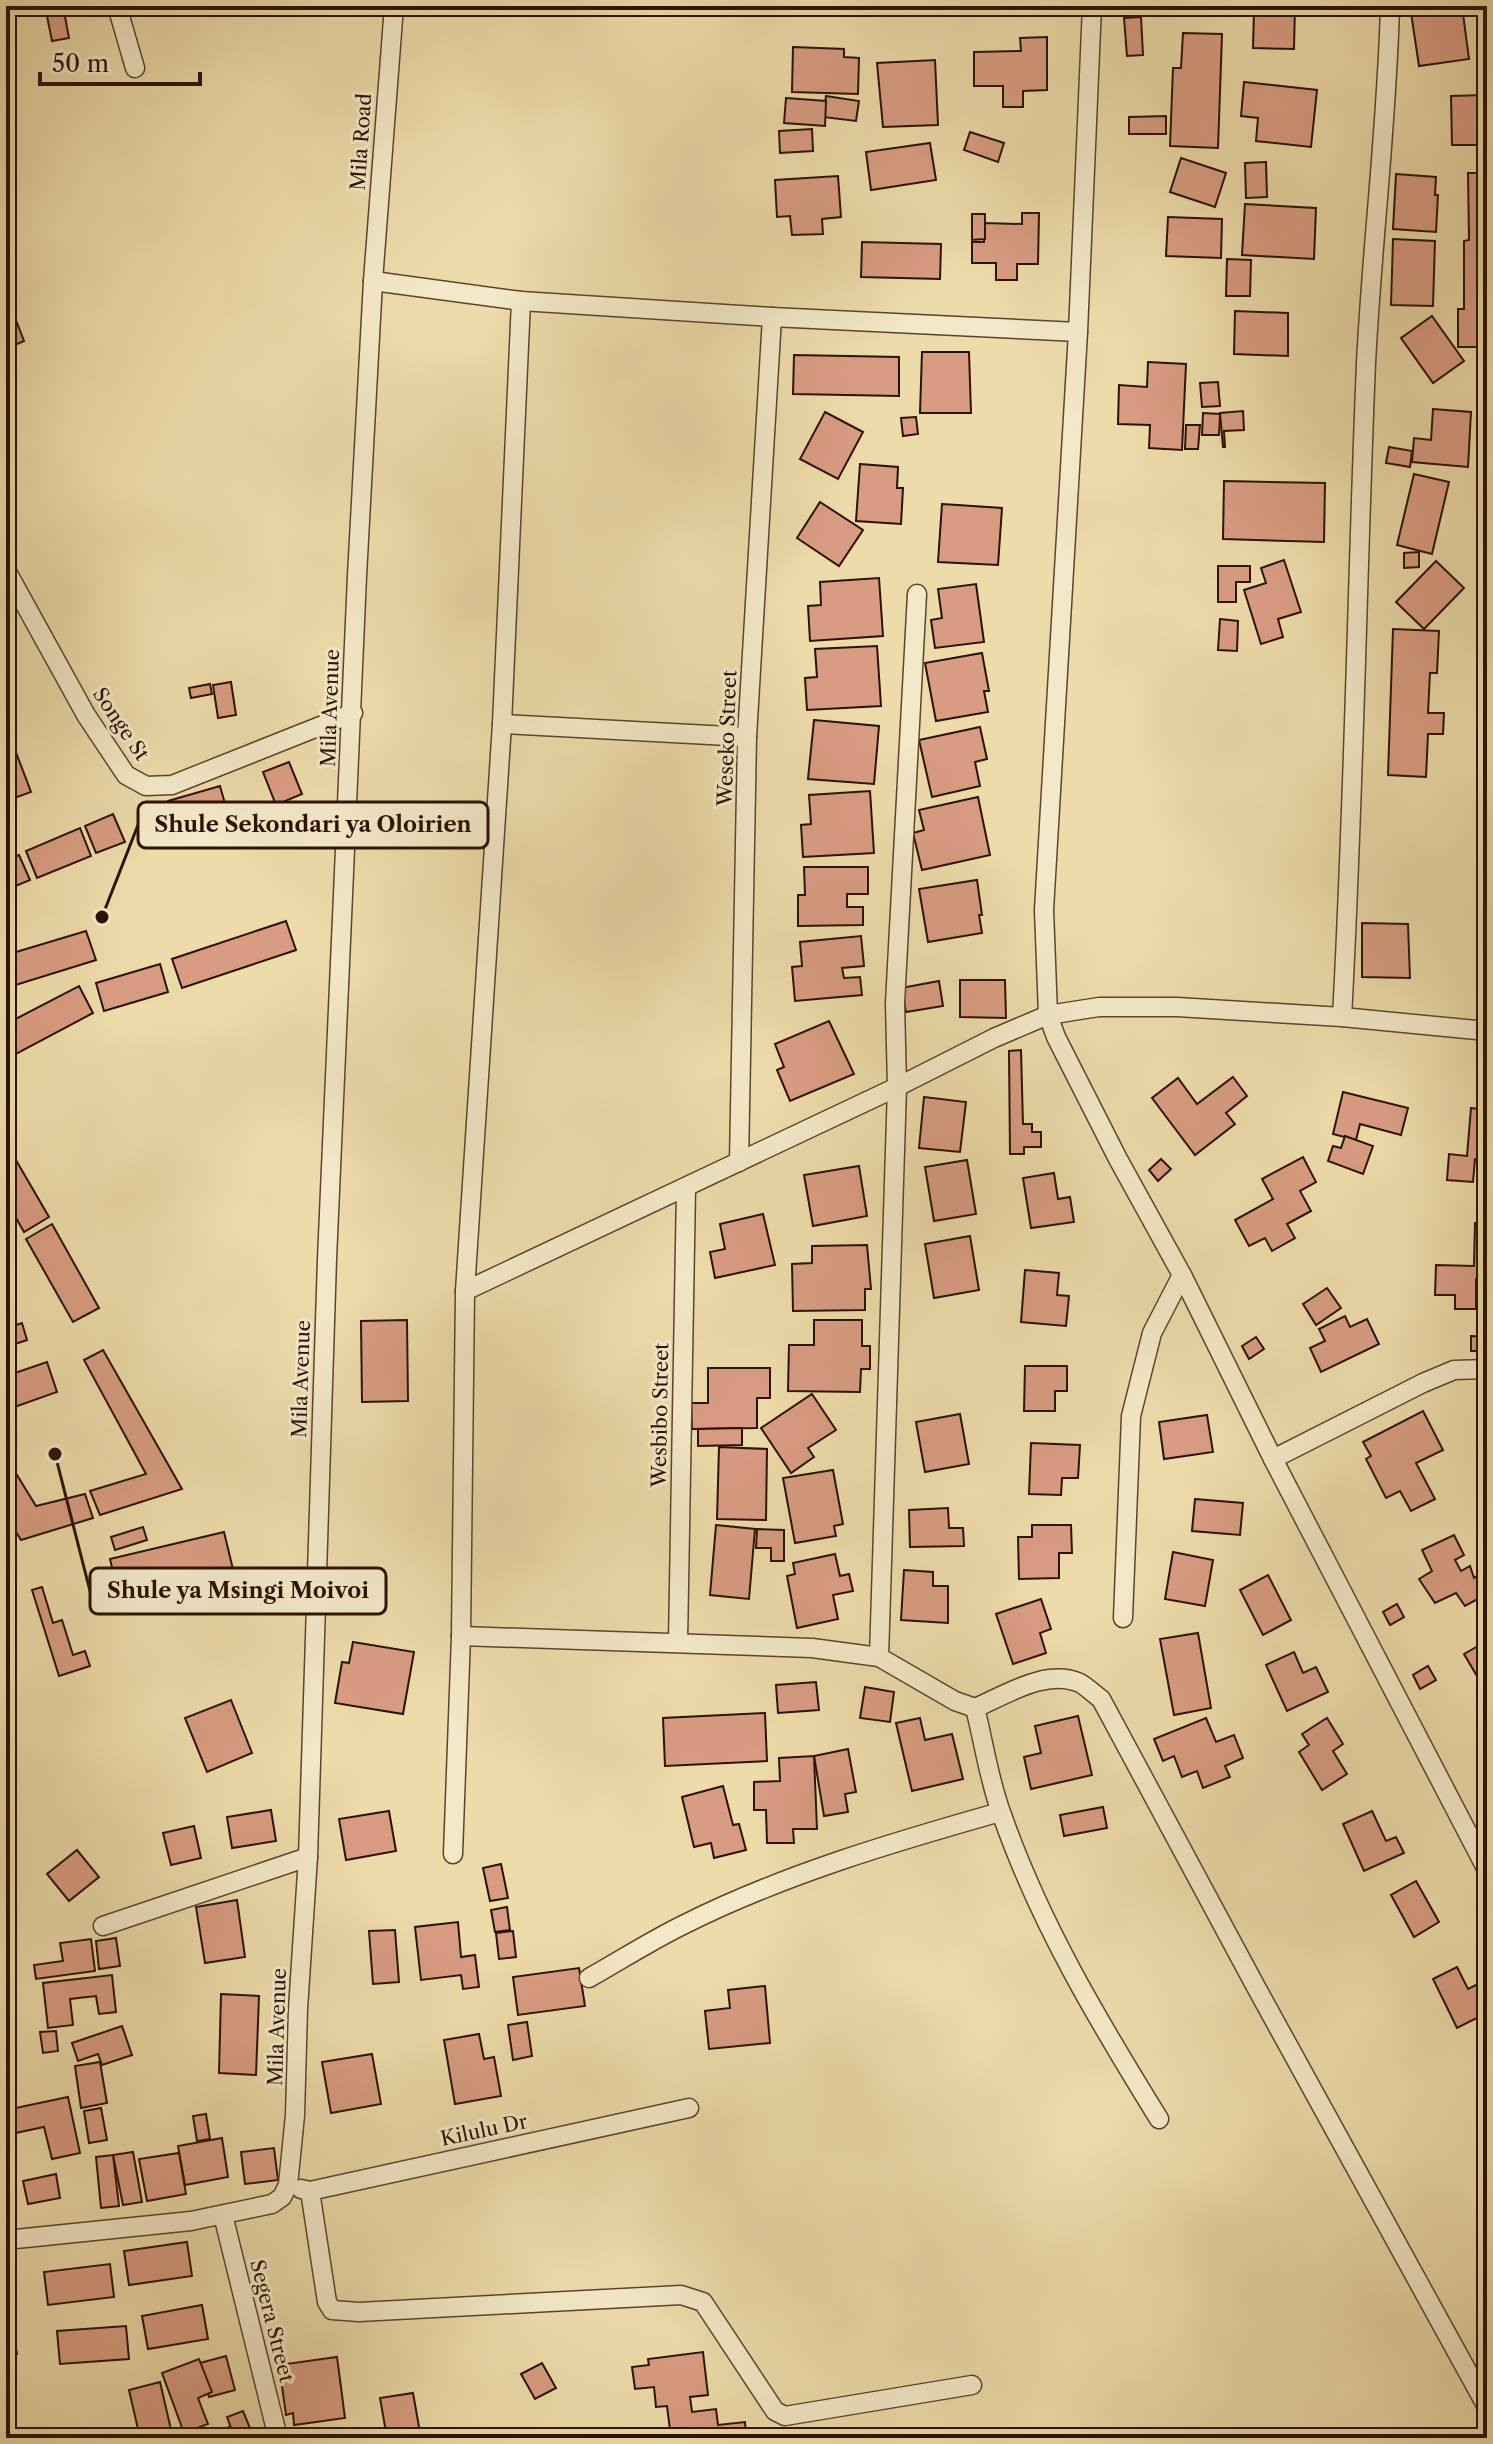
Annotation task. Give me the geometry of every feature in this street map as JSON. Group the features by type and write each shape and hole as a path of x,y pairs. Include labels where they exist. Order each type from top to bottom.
{"street":[{"path":"117,6 135,68"},
{"name":"Mila Road","path":"373,281 394,6"},
{"path":"1092,6 1078,332 1044,910 1048,1015 1056,1037 1118,1159 1182,1275 1273,1459 1486,1866"},
{"path":"1342,1017 1350,881 1366,371 1384,135 1390,6"},
{"path":"373,281 521,301 1078,332"},
{"name":"Mila Avenue","path":"288,2185 295,2115 308,1857 328,1243 373,281"},
{"path":"453,1854 461,1636 465,1291 502,724 521,301"},
{"name":"Weseko Street","path":"739,1162 747,737 772,317"},
{"name":"Songe St","path":"6,570 12,591 86,715 126,775 138,783 157,787 172,785 353,713"},
{"path":"879,1657 897,1087 895,1003 917,594"},
{"path":"502,724 747,737"},
{"path":"465,1291 1048,1015 1099,1007 1177,1007 1342,1017 1487,1031"},
{"name":"Wesbibo Street","path":"678,1642 686,1188"},
{"path":"1123,1618 1131,1416 1152,1333 1182,1275"},
{"path":"1273,1459 1454,1370 1487,1369"},
{"path":"461,1636 812,1648 879,1657 955,1701 975,1708 1043,1679 1063,1679 1081,1684 1101,1699 1487,2407"},
{"path":"975,1708 1000,1812 1033,1896 1068,1965 1159,2119"},
{"path":"589,1978 684,1924 761,1890 919,1835 1000,1812"},
{"path":"103,1926 308,1857"},
{"name":"Kilulu Dr","path":"288,2185 310,2191 689,2108"},
{"path":"6,2240 223,2215 272,2204 282,2197 288,2185"},
{"path":"310,2191 323,2281 327,2302 332,2310 359,2312 681,2295 703,2302 775,2411 785,2416 972,2385"},
{"name":"Segera Street","path":"223,2215 278,2438"}],"building":[{"path":"45,6 63,6 69,38 52,41"},
{"path":"1244,6 1295,6 1294,49 1253,48 1254,9 1244,9"},
{"path":"1410,6 1462,6 1469,59 1419,66"},
{"path":"1141,17 1143,55 1127,56 1124,18"},
{"path":"1183,33 1222,34 1218,148 1170,146 1173,68 1181,68"},
{"path":"1047,37 1047,90 1023,91 1023,107 1003,107 1003,86 974,86 974,52 1021,51 1020,38"},
{"path":"793,47 844,49 844,57 859,58 858,94 792,92"},
{"path":"935,60 938,125 883,127 877,63"},
{"path":"1244,82 1317,90 1311,147 1256,141 1258,118 1241,116"},
{"path":"1484,95 1486,145 1452,145 1451,96"},
{"path":"826,96 859,101 856,121 823,117"},
{"path":"786,98 826,101 825,126 784,123"},
{"path":"1166,116 1166,134 1129,134 1129,117"},
{"path":"812,129 813,151 780,153 779,131"},
{"path":"970,132 1004,143 998,162 964,150"},
{"path":"930,143 936,180 871,190 866,152"},
{"path":"1181,158 1226,173 1215,207 1170,192"},
{"path":"1266,162 1267,197 1246,198 1245,163"},
{"path":"1468,173 1487,173 1487,310 1481,310 1482,347 1458,347 1458,309 1464,309 1464,241 1469,240"},
{"path":"1396,174 1436,177 1436,232 1393,229"},
{"path":"838,176 841,217 822,219 823,234 792,235 790,216 777,217 775,180"},
{"path":"1245,204 1316,208 1314,259 1242,255"},
{"path":"1022,213 1039,213 1038,264 1017,264 1017,280 996,280 996,263 972,263 972,242 984,242 984,223 1022,224"},
{"path":"972,214 985,214 985,239 972,240"},
{"path":"1168,217 1222,219 1221,258 1166,256"},
{"path":"1393,239 1435,241 1433,306 1391,305"},
{"path":"862,242 941,244 940,279 861,277"},
{"path":"1227,259 1251,260 1250,296 1226,296"},
{"path":"1235,311 1288,313 1288,356 1234,354"},
{"path":"14,315 24,341 6,349 6,318"},
{"path":"1432,316 1464,361 1433,383 1401,338"},
{"path":"1480,348 1487,348 1487,394 1482,395"},
{"path":"922,352 969,352 971,413 920,413"},
{"path":"794,355 899,357 899,396 793,394"},
{"path":"1148,362 1186,364 1182,450 1149,448 1150,425 1118,424 1119,385 1147,387"},
{"path":"1218,382 1220,406 1202,407 1200,383"},
{"path":"1433,409 1471,412 1468,467 1412,462 1414,438 1431,440"},
{"path":"1243,411 1244,430 1224,431 1223,447 1220,413"},
{"path":"825,412 863,432 838,479 800,459"},
{"path":"1479,412 1487,413 1487,434 1477,433"},
{"path":"1203,413 1220,414 1219,435 1202,435"},
{"path":"916,417 918,434 903,436 901,418"},
{"path":"1186,425 1200,425 1198,449 1185,449"},
{"path":"1389,447 1412,451 1410,467 1386,463"},
{"path":"860,464 898,467 897,488 903,488 901,524 856,521"},
{"path":"1414,474 1449,482 1432,554 1397,545"},
{"path":"1224,481 1325,483 1324,542 1223,539"},
{"path":"820,502 863,530 839,566 797,538"},
{"path":"942,504 1002,508 998,565 938,562"},
{"path":"1419,552 1419,567 1404,568 1404,553"},
{"path":"1284,560 1301,612 1278,619 1283,637 1261,644 1244,590 1266,583 1261,568"},
{"path":"1436,561 1464,588 1424,629 1396,602"},
{"path":"1218,566 1250,566 1250,582 1236,582 1236,602 1218,602"},
{"path":"879,578 883,636 810,641 808,606 821,605 820,582"},
{"path":"976,584 984,642 935,648 931,620 942,618 938,589"},
{"path":"1220,619 1238,621 1237,651 1218,650"},
{"path":"1393,629 1439,631 1437,673 1430,673 1428,713 1444,713 1443,734 1428,734 1426,777 1388,775"},
{"path":"877,646 881,706 807,710 805,678 817,677 815,649"},
{"path":"982,653 989,691 984,691 988,712 936,721 925,663"},
{"path":"231,682 236,715 218,718 213,685"},
{"path":"210,684 212,694 191,698 189,688"},
{"path":"814,720 879,726 874,784 808,779"},
{"path":"980,727 987,759 975,762 980,786 932,797 919,740"},
{"path":"14,747 31,792 6,801 6,750"},
{"path":"289,762 302,794 276,805 263,772"},
{"path":"220,786 230,821 178,836 168,801"},
{"path":"870,791 874,853 803,857 801,825 811,824 809,795"},
{"path":"978,797 990,855 922,870 913,833 924,830 919,810"},
{"path":"113,814 125,842 96,853 85,826"},
{"path":"80,828 91,856 37,878 26,851"},
{"path":"19,855 30,880 6,890 6,860"},
{"path":"804,867 868,867 868,894 847,894 847,907 863,907 863,925 798,926 798,895 805,895"},
{"path":"977,880 982,933 928,942 919,889"},
{"path":"286,921 296,950 182,988 172,959"},
{"path":"1362,923 1408,924 1410,978 1362,977"},
{"path":"86,931 96,960 6,988 6,955"},
{"path":"861,936 864,966 842,968 844,978 860,977 862,995 795,1001 792,967 802,966 800,942"},
{"path":"160,964 168,992 104,1011 96,983"},
{"path":"960,980 1005,980 1006,1018 960,1017"},
{"path":"939,981 943,1006 906,1012 901,988"},
{"path":"79,986 93,1013 16,1054 6,1035 6,1024"},
{"path":"829,1021 854,1074 790,1101 777,1070 784,1067 775,1044"},
{"path":"1021,1050 1023,1124 1032,1124 1032,1132 1041,1132 1041,1147 1024,1147 1024,1154 1010,1154 1009,1051"},
{"path":"1233,1077 1247,1096 1226,1113 1235,1124 1195,1155 1152,1098 1178,1078 1197,1104"},
{"path":"1343,1092 1408,1108 1401,1135 1360,1124 1356,1140 1333,1134"},
{"path":"924,1097 966,1102 960,1152 919,1148"},
{"path":"1471,1108 1487,1110 1486,1160 1475,1159 1473,1182 1447,1180 1449,1154 1467,1156"},
{"path":"1345,1136 1373,1146 1363,1174 1328,1161 1333,1146 1341,1148"},
{"path":"6,1143 49,1217 24,1232 6,1200"},
{"path":"1303,1157 1316,1182 1300,1191 1311,1211 1287,1224 1295,1238 1272,1251 1265,1238 1249,1246 1235,1220 1273,1199 1262,1179"},
{"path":"1161,1159 1171,1169 1158,1181 1149,1170"},
{"path":"967,1160 976,1214 934,1221 925,1167"},
{"path":"859,1166 867,1216 813,1226 804,1175"},
{"path":"1054,1173 1058,1199 1070,1197 1074,1222 1031,1228 1023,1178"},
{"path":"763,1214 775,1265 715,1278 710,1252 725,1249 720,1224"},
{"path":"1475,1223 1487,1223 1487,1279 1476,1279 1476,1309 1455,1309 1455,1295 1435,1295 1436,1265 1474,1266"},
{"path":"52,1224 99,1308 73,1322 26,1239"},
{"path":"970,1236 979,1290 934,1298 925,1244"},
{"path":"867,1245 871,1289 865,1289 865,1310 793,1311 792,1264 812,1263 812,1246"},
{"path":"1025,1270 1059,1273 1057,1295 1069,1296 1066,1326 1021,1322"},
{"path":"1327,1288 1341,1308 1316,1325 1303,1304"},
{"path":"1345,1316 1350,1327 1367,1319 1379,1344 1321,1372 1310,1348 1325,1341 1319,1329"},
{"path":"407,1320 408,1401 362,1402 361,1321"},
{"path":"814,1320 862,1320 862,1346 870,1346 870,1369 861,1369 860,1392 788,1391 789,1345 814,1345"},
{"path":"22,1323 27,1340 12,1345 13,1350 6,1352 6,1325 7,1328"},
{"path":"1471,1336 1487,1337 1487,1351 1471,1351"},
{"path":"1256,1337 1264,1349 1249,1359 1242,1346"},
{"path":"103,1350 182,1489 100,1515 90,1491 146,1474 84,1360"},
{"path":"47,1362 57,1392 6,1410 6,1376"},
{"path":"1025,1366 1067,1366 1067,1391 1055,1391 1055,1411 1024,1411"},
{"path":"708,1368 770,1368 770,1398 757,1398 757,1428 692,1429 691,1403 708,1403"},
{"path":"812,1394 836,1430 808,1448 814,1457 791,1473 761,1428"},
{"path":"1423,1411 1443,1450 1416,1463 1435,1499 1411,1511 1400,1491 1386,1498 1366,1459 1371,1456 1363,1442"},
{"path":"960,1414 969,1464 925,1472 916,1422"},
{"path":"1207,1415 1213,1452 1164,1459 1159,1422"},
{"path":"742,1428 742,1445 698,1446 698,1429"},
{"path":"1031,1443 1080,1445 1078,1478 1062,1478 1061,1495 1029,1494"},
{"path":"719,1447 767,1449 766,1520 717,1519"},
{"path":"6,1457 36,1506 85,1494 93,1518 21,1540 6,1516"},
{"path":"833,1470 843,1524 834,1526 836,1536 795,1543 783,1478"},
{"path":"1195,1499 1243,1503 1240,1535 1192,1531"},
{"path":"948,1508 949,1528 963,1528 964,1546 910,1547 909,1510"},
{"path":"716,1525 755,1529 749,1599 710,1595"},
{"path":"1032,1525 1071,1525 1072,1553 1059,1553 1059,1578 1019,1579 1018,1537 1032,1537"},
{"path":"143,1527 147,1540 115,1550 111,1537"},
{"path":"757,1529 784,1530 784,1561 771,1561 771,1548 756,1548"},
{"path":"224,1532 237,1586 123,1614 110,1559"},
{"path":"1454,1535 1464,1555 1455,1560 1461,1571 1470,1566 1474,1578 1487,1569 1487,1594 1465,1606 1456,1593 1435,1603 1419,1579 1432,1571 1422,1550"},
{"path":"1173,1552 1213,1560 1205,1606 1165,1599"},
{"path":"835,1554 840,1576 849,1574 853,1591 833,1595 838,1619 797,1628 787,1576 795,1574 793,1563"},
{"path":"904,1570 933,1572 933,1586 948,1586 948,1623 901,1620"},
{"path":"1268,1575 1291,1620 1263,1635 1240,1590"},
{"path":"42,1587 53,1623 62,1620 73,1655 85,1651 90,1666 59,1676 32,1590"},
{"path":"1041,1599 1051,1629 1040,1633 1046,1653 1013,1664 996,1614"},
{"path":"1397,1604 1404,1617 1390,1625 1383,1612"},
{"path":"1198,1633 1211,1708 1174,1715 1160,1639"},
{"path":"1487,1641 1487,1693 1464,1654"},
{"path":"353,1642 414,1652 403,1714 335,1703 342,1662 349,1663"},
{"path":"1294,1652 1303,1673 1316,1667 1328,1692 1287,1711 1266,1665"},
{"path":"1428,1666 1436,1680 1420,1689 1413,1675"},
{"path":"816,1682 819,1710 778,1713 776,1685"},
{"path":"865,1687 894,1692 890,1722 860,1718"},
{"path":"231,1700 252,1753 207,1772 185,1718"},
{"path":"765,1713 767,1761 665,1766 663,1718"},
{"path":"1078,1716 1092,1775 1031,1789 1024,1757 1041,1753 1035,1726"},
{"path":"920,1718 925,1740 952,1734 963,1779 912,1791 896,1723"},
{"path":"1206,1718 1216,1742 1234,1735 1243,1758 1225,1766 1230,1777 1203,1788 1197,1771 1182,1777 1174,1756 1163,1761 1154,1739"},
{"path":"1327,1718 1343,1744 1333,1751 1347,1774 1322,1790 1299,1752 1309,1745 1302,1734"},
{"path":"848,1749 856,1792 845,1794 848,1812 824,1816 814,1756"},
{"path":"814,1756 817,1829 793,1829 794,1843 767,1843 766,1810 754,1810 754,1782 780,1781 779,1758"},
{"path":"723,1786 733,1825 739,1824 746,1850 714,1858 711,1843 694,1847 682,1797"},
{"path":"1103,1807 1107,1828 1064,1836 1060,1815"},
{"path":"271,1810 276,1841 232,1848 227,1817"},
{"path":"389,1811 396,1851 346,1860 339,1819"},
{"path":"1372,1811 1386,1841 1396,1837 1404,1853 1364,1871 1343,1824"},
{"path":"194,1826 201,1858 171,1865 163,1833"},
{"path":"77,1850 99,1877 69,1901 47,1874"},
{"path":"501,1864 508,1898 490,1901 483,1868"},
{"path":"1416,1881 1439,1922 1414,1937 1391,1895"},
{"path":"237,1900 245,1957 205,1963 196,1907"},
{"path":"507,1907 510,1930 495,1932 491,1910"},
{"path":"458,1922 461,1957 475,1955 479,1987 463,1989 461,1975 421,1980 415,1927"},
{"path":"395,1930 399,1982 373,1984 369,1931"},
{"path":"513,1931 516,1957 499,1959 496,1933"},
{"path":"116,1938 120,1966 99,1969 96,1941"},
{"path":"91,1939 95,1971 36,1979 34,1965 63,1961 60,1943"},
{"path":"1457,1967 1468,1989 1480,1983 1487,1997 1487,2013 1457,2028 1433,1979"},
{"path":"579,1968 585,2006 518,2015 513,1977"},
{"path":"112,1975 116,2012 99,2014 96,1996 70,1999 73,2025 48,2028 43,1983"},
{"path":"765,1986 770,2043 709,2049 705,2011 730,2008 728,1990"},
{"path":"221,1994 259,1996 256,2075 219,2073"},
{"path":"527,2022 532,2056 513,2060 508,2025"},
{"path":"122,2026 132,2055 102,2065 98,2054 78,2061 72,2043"},
{"path":"56,2031 58,2051 43,2053 40,2032"},
{"path":"479,2034 484,2059 494,2057 501,2096 455,2104 444,2040"},
{"path":"372,2054 381,2104 331,2113 322,2062"},
{"path":"100,2062 107,2103 81,2108 75,2066"},
{"path":"68,2097 80,2153 52,2159 44,2127 6,2135 6,2110"},
{"path":"101,2108 107,2140 89,2143 84,2111"},
{"path":"206,2114 210,2139 197,2141 193,2116"},
{"path":"222,2138 228,2177 185,2185 178,2146"},
{"path":"274,2148 278,2180 245,2184 241,2152"},
{"path":"133,2152 142,2202 123,2205 113,2155"},
{"path":"179,2153 186,2194 147,2201 139,2159"},
{"path":"113,2155 119,2206 101,2208 96,2157"},
{"path":"56,2174 60,2198 28,2204 23,2181"},
{"path":"187,2242 192,2276 129,2285 124,2251"},
{"path":"110,2264 114,2297 48,2305 44,2272"},
{"path":"6,2291 17,2354 6,2356"},
{"path":"202,2305 208,2339 148,2349 142,2316"},
{"path":"126,2326 129,2359 60,2364 57,2331"},
{"path":"703,2352 708,2395 690,2397 692,2412 716,2409 718,2425 745,2422 746,2438 697,2438 696,2435 671,2438 667,2406 656,2407 654,2387 635,2389 632,2367 649,2365 648,2359"},
{"path":"226,2356 235,2390 209,2397 200,2363"},
{"path":"337,2357 345,2418 294,2425 293,2413 286,2415 279,2365"},
{"path":"199,2359 212,2392 198,2398 208,2424 184,2433 162,2373"},
{"path":"542,2363 556,2388 535,2399 521,2374"},
{"path":"160,2382 172,2434 140,2438 129,2390"},
{"path":"413,2393 421,2438 387,2438 380,2398"},
{"path":"243,2411 254,2438 235,2438 227,2417"},
{"path":"229,2427 233,2438 197,2438"}],"place":[{"name":"Shule Sekondari ya Oloirien","path":"102,917"},
{"name":"Shule ya Msingi Moivoi","path":"55,1454"}]}
